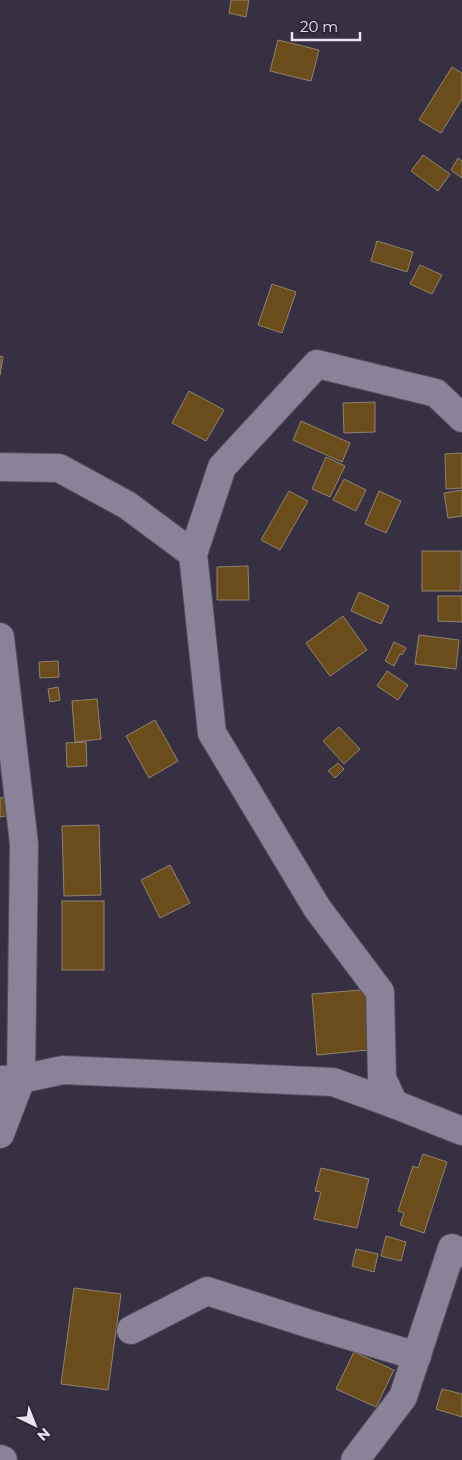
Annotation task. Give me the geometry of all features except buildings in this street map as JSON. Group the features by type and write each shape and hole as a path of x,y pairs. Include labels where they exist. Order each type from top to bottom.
{"street":[{"path":"394,1104 382,1078 380,992 317,908 212,733 193,554 222,467 318,364 436,393 462,418"},
{"path":"0,467 59,468 127,505 193,554"},
{"path":"0,637 24,844 11,1079 0,1134"},
{"path":"11,1079 62,1070 333,1082 462,1131"},
{"path":"355,1460 403,1397 452,1248 462,1253"},
{"path":"131,1330 207,1291 417,1356"}]}
